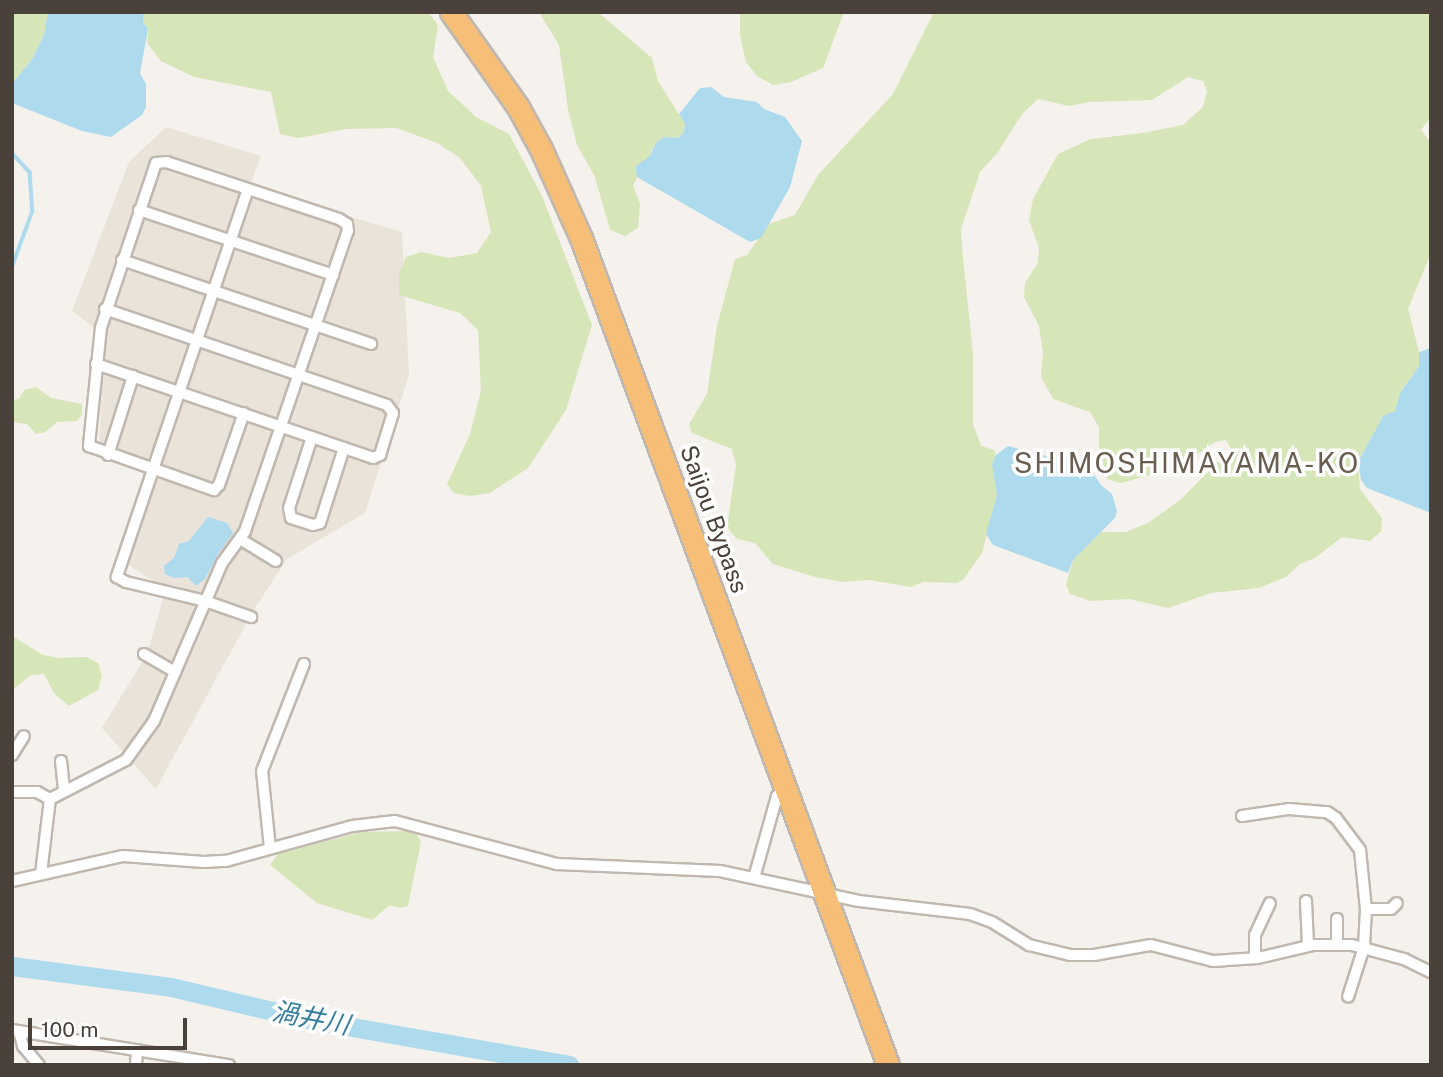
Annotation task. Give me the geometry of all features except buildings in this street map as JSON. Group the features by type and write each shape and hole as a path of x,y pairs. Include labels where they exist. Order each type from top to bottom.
{"highway":[{"name":"Saijou Bypass","path":"450,12 518,107 568,206 827,894 888,1065"}],"street":[{"path":"41,874 47,804 50,799 64,789 130,756 155,721 222,563 245,531 348,231 347,224 339,219 161,162 153,167 105,309 88,442 93,449 108,455 210,490 217,488 244,413"},
{"path":"248,189 117,577 125,582 205,601 251,617"},
{"path":"139,209 333,275"},
{"path":"122,260 371,344"},
{"path":"96,363 377,457 392,410 387,405 105,309"},
{"path":"108,455 133,376"},
{"path":"312,437 289,508 291,518 313,525 320,523 344,448"},
{"path":"240,539 276,561"},
{"path":"144,654 175,672"},
{"path":"270,848 262,771 304,664"},
{"path":"12,755 24,736"},
{"path":"61,761 64,789"},
{"path":"12,792 37,792 50,799"},
{"path":"754,878 777,796 788,792"},
{"path":"1242,816 1289,809 1332,814 1360,850 1366,909 1364,947 1348,997"},
{"path":"12,881 123,856 214,862 352,825 395,821 557,864 712,870 827,894 970,915 992,922 1029,945 1070,956 1151,945 1213,961 1255,958 1308,945 1337,944 1364,947 1431,972"},
{"path":"1306,901 1308,945"},
{"path":"1255,958 1255,936 1270,903"},
{"path":"1366,909 1391,909 1397,903"},
{"path":"1337,919 1337,944"},
{"path":"15,1031 229,1065"},
{"path":"15,1031 23,1046 40,1065"},
{"path":"136,1065 137,1050"}],"shaded area":[{"path":"166,127 261,156 249,187 402,232 409,375 365,513 287,559 253,611 156,789 102,728 147,654 166,589 125,563 149,470 99,442 105,336 72,311 129,162"}],"green space":[{"path":"12,12 48,12 44,35 32,59 13,83"},
{"path":"143,12 428,12 438,25 433,57 448,91 476,117 509,134 542,196 592,325 566,410 528,468 490,493 469,496 454,493 447,484 470,434 481,391 478,330 460,313 399,295 399,272 406,257 421,252 449,258 477,253 491,232 481,186 460,158 437,143 397,128 346,129 298,138 280,134 271,92 194,77 161,61 147,43 148,29 143,22"},
{"path":"539,12 599,13 652,58 658,81 685,124 684,132 678,138 664,137 652,149 649,158 636,166 637,177 633,186 640,204 638,228 625,236 610,230 595,177 577,145 568,109 559,45"},
{"path":"740,12 844,12 823,68 791,82 773,85 757,76 746,62 740,35"},
{"path":"934,12 1431,12 1431,117 1421,130 1431,143 1431,253 1408,309 1419,352 1419,366 1400,393 1395,412 1383,416 1358,462 1360,489 1382,518 1381,531 1370,541 1342,537 1315,558 1300,564 1286,577 1259,588 1211,593 1168,608 1129,599 1090,601 1070,594 1066,585 1073,560 1101,532 1126,532 1148,523 1180,500 1231,449 1226,440 1215,442 1177,468 1121,483 1107,479 1099,446 1099,427 1090,412 1053,399 1041,377 1043,352 1039,326 1024,297 1025,283 1038,263 1039,248 1029,220 1033,199 1058,154 1091,139 1183,125 1203,107 1207,91 1203,81 1188,77 1152,100 1090,102 1069,106 1038,99 1022,114 998,152 980,172 961,229 962,248 973,354 973,424 981,446 994,450 996,455 992,464 997,495 982,553 963,580 956,583 923,582 911,587 869,580 843,582 815,577 773,564 755,543 737,539 727,527 736,465 732,449 692,433 689,424 707,394 717,326 735,259 747,255 769,224 795,215 818,175 893,94"},
{"path":"36,387 51,398 82,404 82,415 76,421 57,422 45,432 36,434 27,424 12,422 12,400 19,399 24,390"},
{"path":"12,636 43,655 58,658 87,657 98,663 102,675 98,690 69,706 54,693 44,674 31,675 12,690"},
{"path":"410,831 417,835 421,842 408,906 400,908 390,905 372,920 317,903 270,865 278,854 362,832"}],"water":[{"path":"48,12 143,12 143,22 148,29 140,73 146,84 146,107 142,115 111,137 82,131 12,103 12,84 32,59 44,35"},
{"path":"711,87 724,97 757,102 764,109 785,117 802,141 790,187 761,238 750,242 637,177 636,166 649,157 656,143 664,137 678,138 684,132 685,124 679,114 700,88"},
{"path":"1431,348 1431,513 1367,488 1361,480 1358,462 1383,416 1395,411 1400,393 1419,366 1419,352"},
{"path":"1008,446 1041,455 1085,461 1101,485 1112,494 1117,511 1115,518 1073,560 1068,573 993,545 986,534 997,495 992,464 996,455"},
{"path":"208,517 227,523 233,533 205,579 196,586 188,577 174,578 165,574 164,566 174,558 179,544 189,541"}],"waterway":[{"path":"12,153 30,172 33,211 12,268"},
{"name":"渦井川","path":"12,966 171,987 306,1019 569,1065"}],"district":[{"name":"SHIMOSHIMAYAMA-KO","path":"1187,463"}]}
